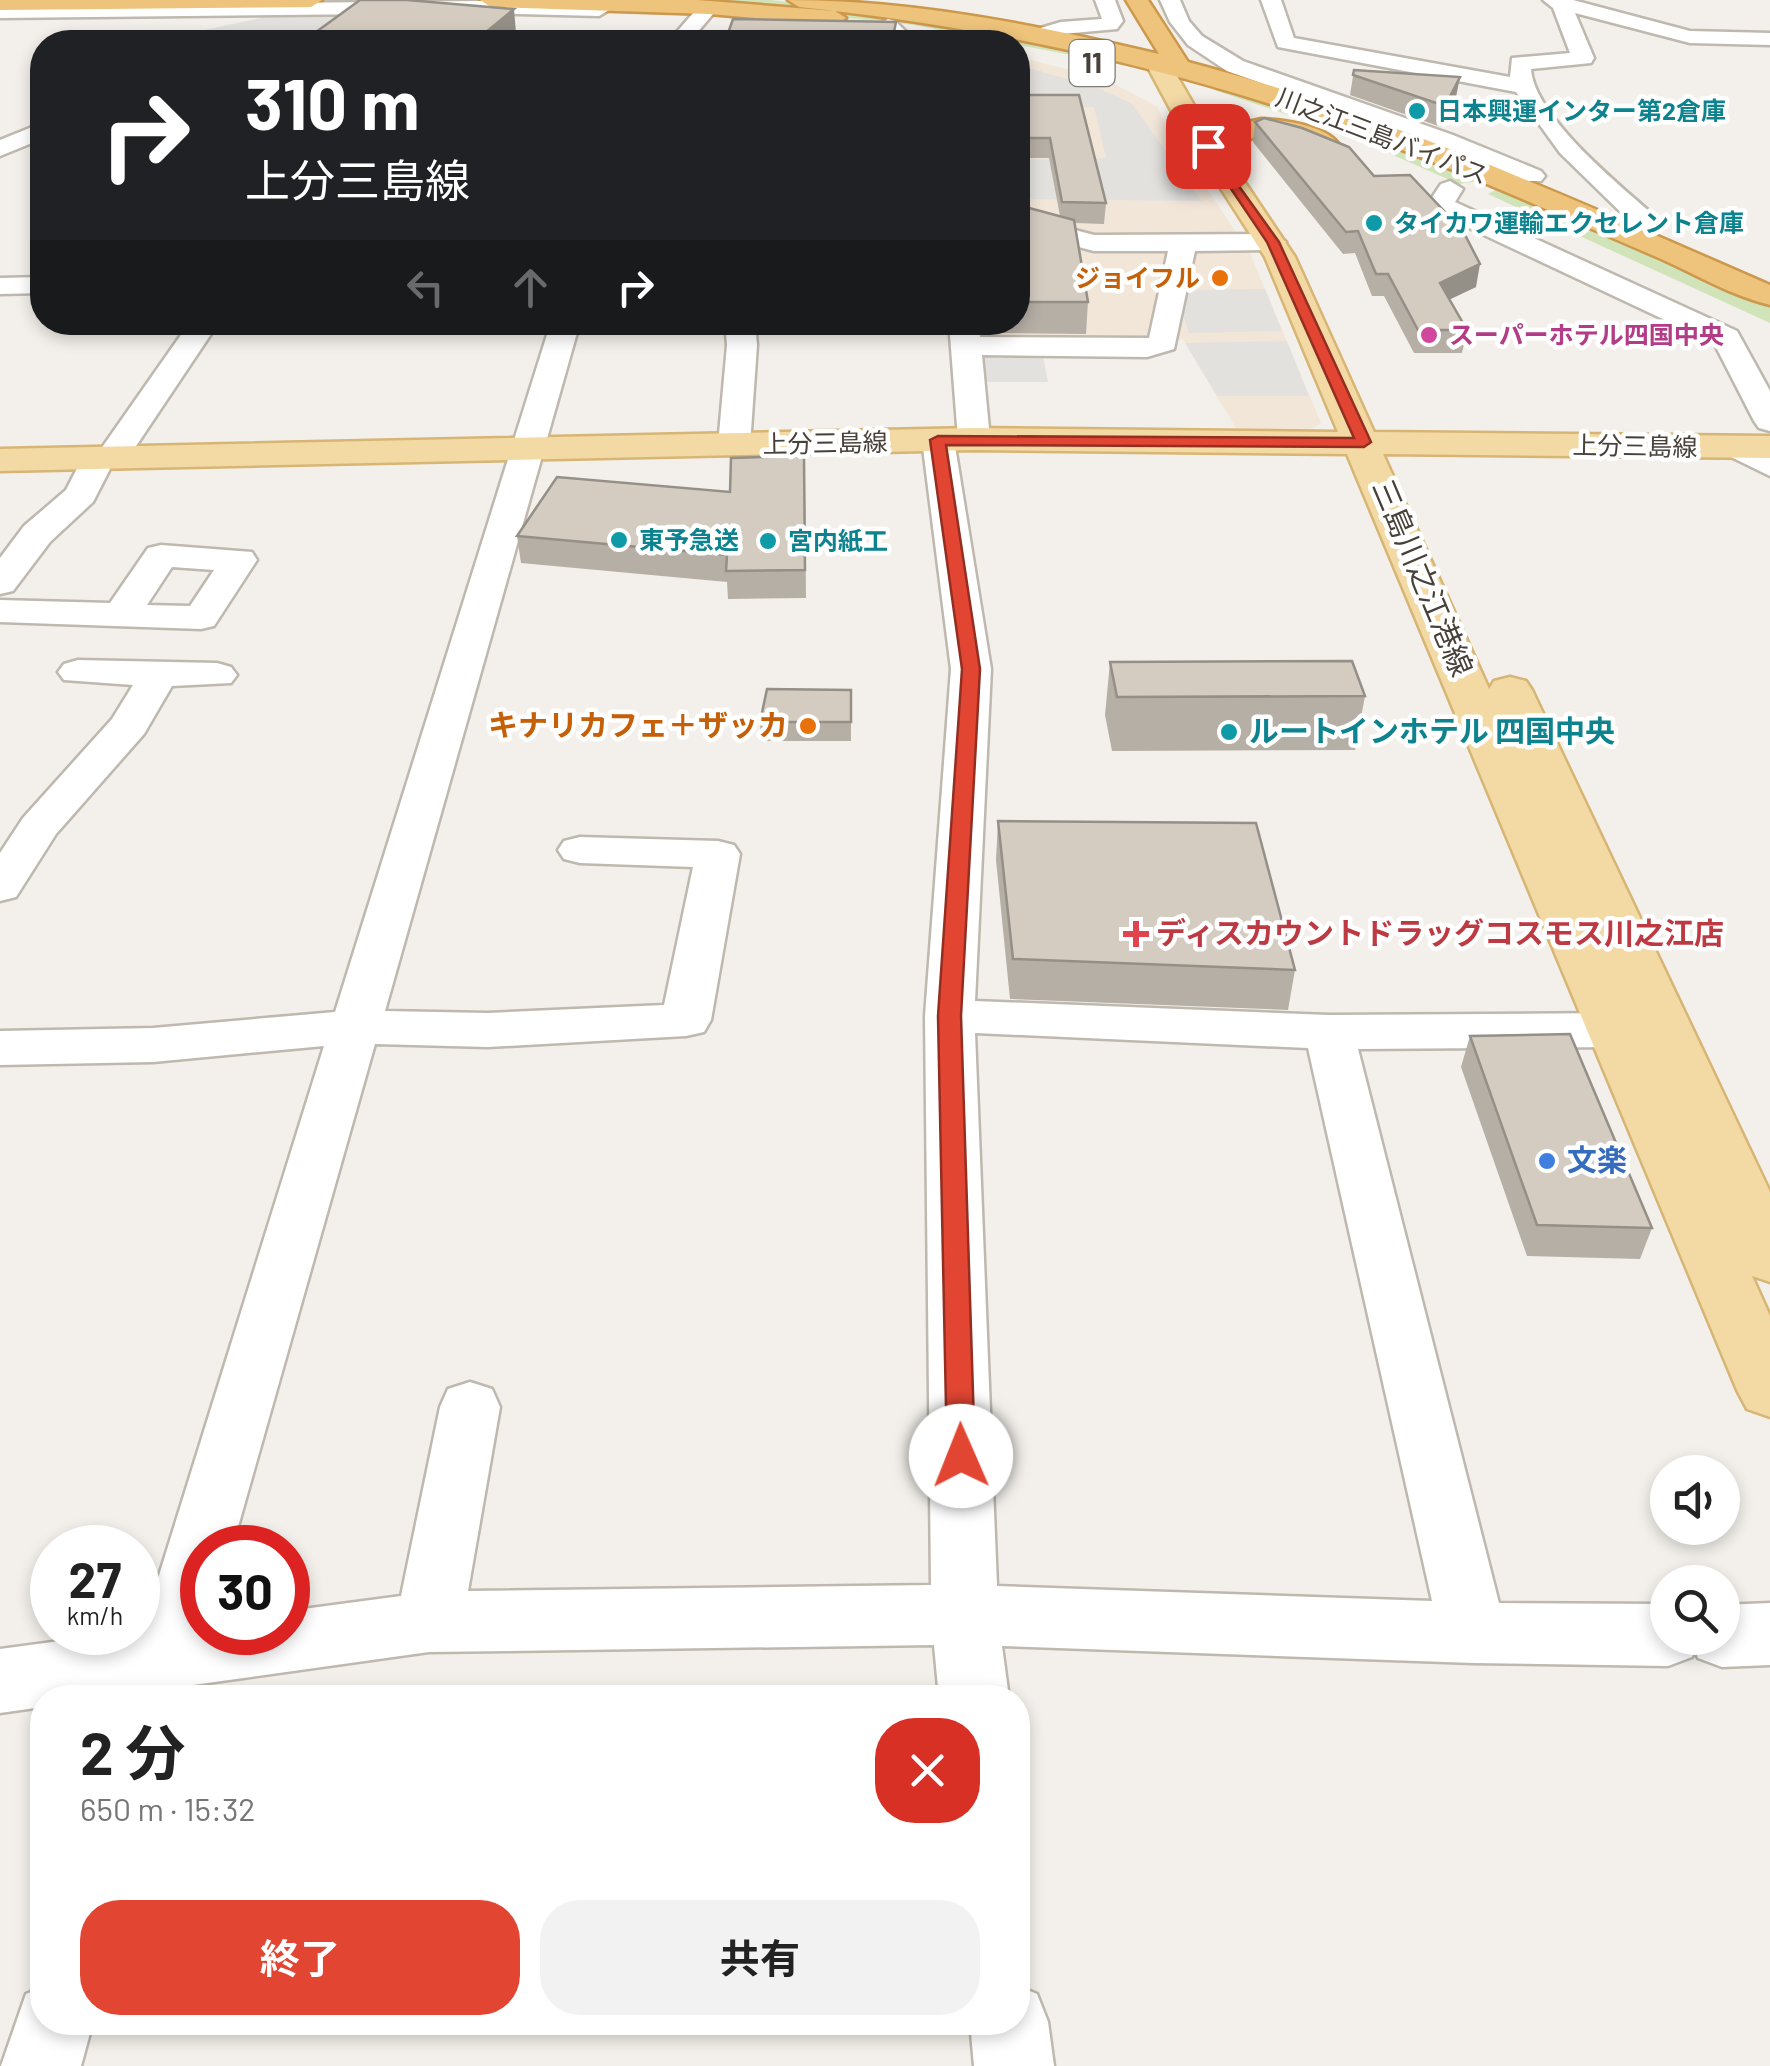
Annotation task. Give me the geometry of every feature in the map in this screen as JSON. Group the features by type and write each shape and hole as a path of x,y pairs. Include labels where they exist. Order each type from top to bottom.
{"highway":[{"path":"0,4 311,0"},
{"path":"491,0 709,7 920,30"},
{"name":"川之江三島バイパス","path":"799,0 938,16 988,30"},
{"path":"1129,0 1173,75"},
{"path":"1137,0 1173,75"},
{"name":"川之江三島バイパス","path":"1030,41 1342,118 1500,180 1770,296"},
{"name":"川之江三島バイパス","path":"1173,75 1450,189 1754,323"},
{"path":"1228,142 1245,129 1268,127 1349,152"},
{"path":"1416,177 1450,189"}],"main road":[{"name":"三島川之江港線","path":"1173,75 1268,194 1307,260 1616,1030 1770,1390"},
{"name":"三島川之江港線","path":"1173,75 1273,242 1380,442 1770,1258"},
{"name":"上分三島線","path":"0,460 956,440 1380,442 1760,454"}],"street":[{"path":"1030,40 1061,28 1110,25 1113,21 1105,0"},
{"path":"1170,0 1173,13 1202,50 1235,66 1445,140 1532,176"},
{"path":"1271,0 1285,42 1525,88"},
{"path":"1555,1 1562,5 1583,58 1520,63 1517,68 1525,88 1590,174 1648,224 1617,230"},
{"path":"1555,1 1690,37 1770,38"},
{"path":"0,12 604,4"},
{"path":"574,30 604,4"},
{"path":"689,30 709,7"},
{"path":"195,30 255,15 264,8"},
{"path":"888,25 894,30"},
{"path":"0,149 30,135"},
{"path":"0,159 30,158"},
{"path":"1500,180 1590,174"},
{"path":"1450,189 1440,204 1726,337 1770,422"},
{"path":"1030,225 1094,243 1273,242"},
{"path":"978,335 1147,348 1164,344 1183,243"},
{"path":"0,286 30,285"},
{"path":"0,582 38,534 80,496 196,335"},
{"path":"161,1677 562,335"},
{"path":"734,445 741,335"},
{"path":"965,335 956,440 971,669 950,1016 965,1616 973,1685"},
{"path":"0,611 121,615"},
{"path":"78,672 217,675"},
{"path":"0,886 39,827 129,725 159,675"},
{"path":"0,1048 154,1045 356,1027 488,1030 686,1020 718,854 580,850"},
{"path":"950,1016 1329,1032 1616,1030"},
{"path":"1329,1032 1472,1633"},
{"path":"429,1622 470,1407"},
{"path":"0,1681 161,1677 429,1622 965,1616 1472,1633 1650,1635"},
{"path":"1740,1635 1770,1634"},
{"path":"41,2066 50,2035"},
{"path":"1010,2035 1014,2066"}],"shaded area":[{"path":"298,10 303,15 351,16 333,30 204,30"},
{"path":"1030,60 1103,78 1158,107 1167,129 1250,253 1321,423 1312,429 1237,430 1182,338 1170,349 1043,355 1048,382 978,358 984,336 1030,335"},
{"path":"1030,68 1096,87 1132,104 1202,201 1030,199 1030,160 1106,158 1094,107 1030,108"},
{"path":"1265,289 1282,331 1189,333 1180,306 1185,290"},
{"path":"1287,341 1309,396 1217,396 1185,343"},
{"path":"1042,354 1048,382 982,382 978,358"}],"green space":[{"path":"674,0 771,0 915,16 980,30 940,30"},
{"path":"1030,41 1114,59 1097,60 1030,47"},
{"path":"1219,88 1351,127 1479,181 1459,184 1345,134 1214,90"},
{"path":"1501,187 1770,301 1770,323 1488,194"}],"building":[{"path":"360,0 514,9 489,30 319,30"},
{"path":"733,19 896,22 894,30 729,30"},
{"path":"1354,70 1460,77 1445,106 1353,75"},
{"path":"1030,95 1079,95 1106,203 1062,202 1050,138 1030,138"},
{"path":"1264,118 1349,147 1374,176 1410,175 1463,231 1480,264 1440,283 1467,330 1418,330 1388,274 1376,274 1358,231 1346,232 1255,122"},
{"path":"1030,208 1074,220 1088,302 1030,302"},
{"path":"804,456 805,570 726,571 727,555 517,536 557,477 730,492 731,458"},
{"path":"1352,661 1365,696 1117,697 1110,662"},
{"path":"767,689 851,690 851,722 760,722"},
{"name":"ディスカウントドラッグコスモス川之江店","path":"998,821 1256,823 1295,970 1013,959"},
{"name":"文楽","path":"1570,1034 1652,1228 1537,1225 1470,1036"}],"place":[{"name":"日本興運インター第2倉庫","path":"1417,111"},
{"name":"タイカワ運輸エクセレント倉庫","path":"1374,223"},
{"name":"ジョイフル","path":"1220,278"},
{"name":"スーパーホテル四国中央","path":"1429,335"},
{"name":"東予急送","path":"619,540"},
{"name":"宮内紙工","path":"768,541"},
{"name":"キナリカフェ＋ザッカ","path":"808,726"},
{"name":"ルートインホテル 四国中央","path":"1229,732"},
{"name":"ディスカウントドラッグコスモス川之江店","path":"1136,934"},
{"name":"文楽","path":"1547,1161"}],"route":[{"path":"961,1456 950,1016 971,669 938,440 1364,442 1273,242 1208,146"}]}
